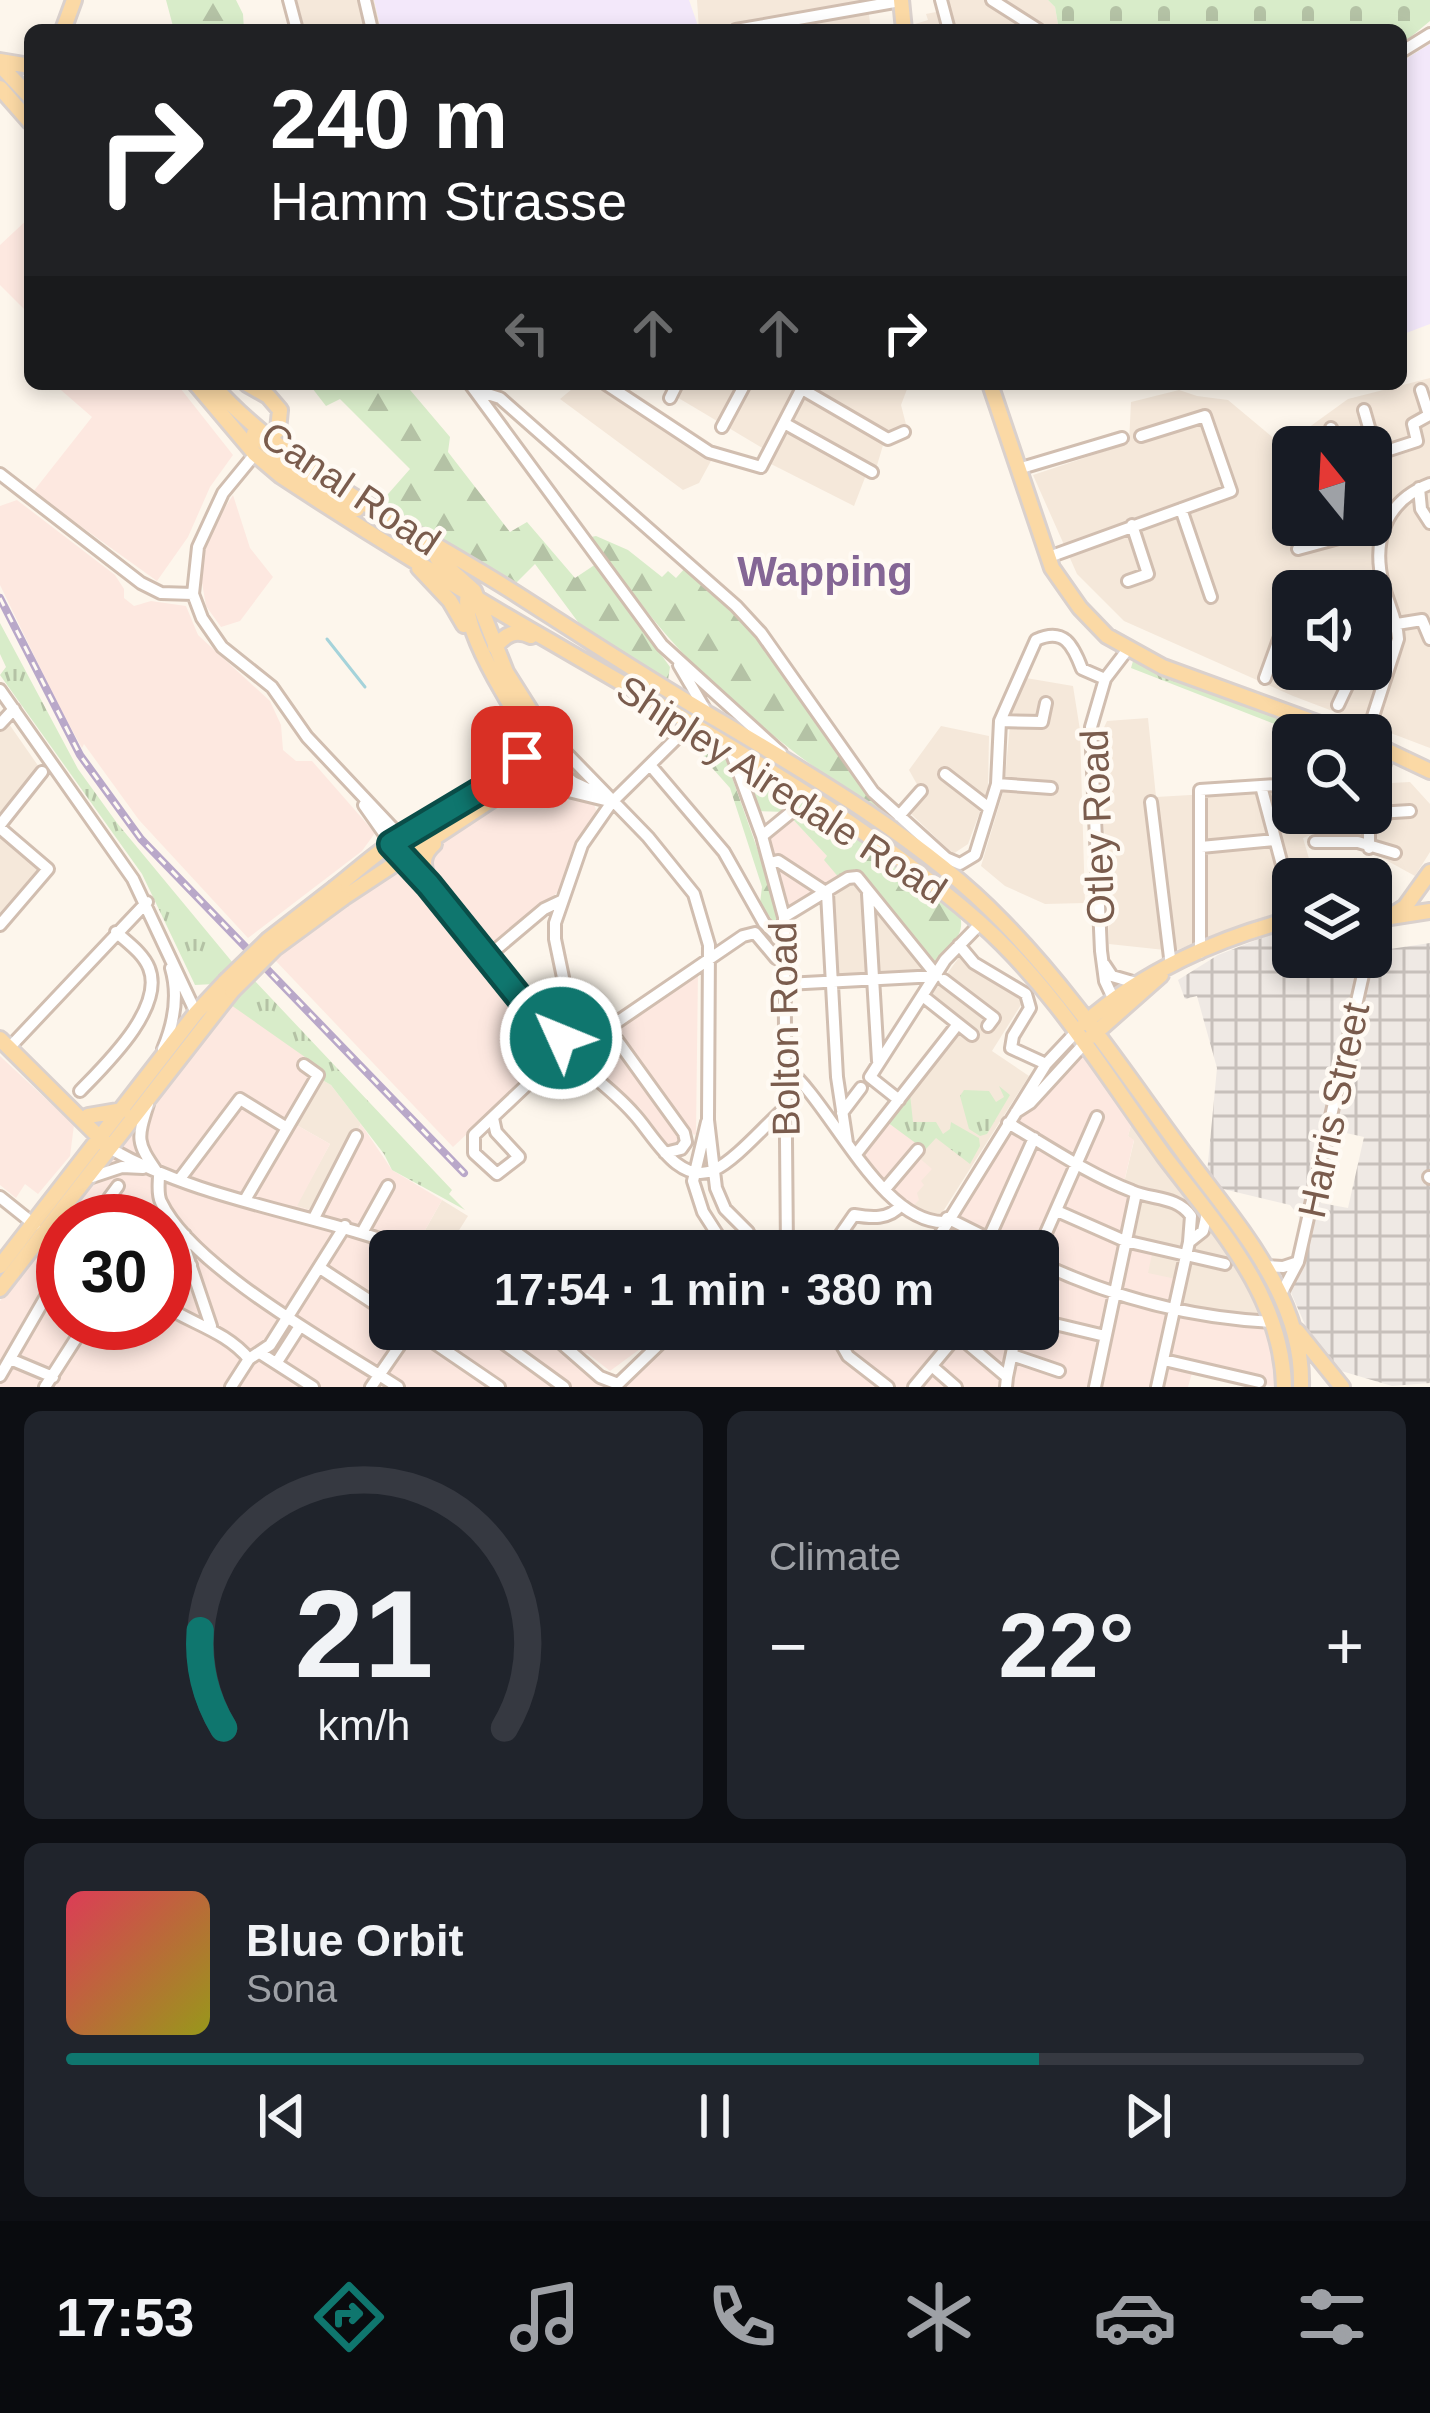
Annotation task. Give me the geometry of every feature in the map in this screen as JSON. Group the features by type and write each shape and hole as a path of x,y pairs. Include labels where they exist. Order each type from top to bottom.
{"main road":[{"path":"0,63 24,90"},
{"path":"4,93 24,76"},
{"name":"Canal Road","path":"203,390 264,445 497,582"},
{"name":"Canal Road","path":"217,390 300,489 472,591 536,733"},
{"path":"258,390 280,410 280,422 264,445 290,467 450,567 472,591 497,582"},
{"path":"992,390 1049,557 1080,608 1128,650 1292,714"},
{"name":"Canal Road","path":"395,546 450,601 482,659 536,733"},
{"name":"Shipley Airedale Road","path":"497,582 792,763 926,858 1000,919 1263,1266 1294,1327 1302,1379"},
{"name":"Canal Road","path":"472,591 465,609 492,670"},
{"name":"Shipley Airedale Road","path":"472,591 728,743 846,822 967,912 975,928 1028,970 1088,1033 1148,1133 1245,1264 1273,1322 1285,1387"},
{"path":"495,647 518,631 558,646"},
{"path":"708,714 728,743"},
{"path":"429,885 424,854 493,799 541,779 548,758 536,733"},
{"path":"72,1194 83,1183 124,1109 196,1013 268,940 503,777 536,733"},
{"path":"1392,751 1430,772"},
{"path":"503,777 548,758"},
{"path":"402,848 461,821"},
{"path":"926,858 942,882 980,914 975,928"},
{"path":"1392,913 1405,907 1430,872"},
{"path":"1392,917 1430,911"},
{"path":"1088,1033 1113,998 1136,983 1272,927"},
{"path":"1088,1033 1171,966"},
{"path":"61,1194 87,1156 148,1104 224,989"},
{"path":"194,1040 196,1013"},
{"path":"4,1043 110,1139"},
{"path":"84,1117 124,1109"},
{"path":"84,1117 87,1156"},
{"path":"0,1266 36,1229"},
{"path":"0,1289 36,1230"},
{"path":"1294,1327 1337,1382"},
{"path":"1285,1387 1317,1370 1337,1382"}],"street":[{"path":"992,0 1030,24"},
{"path":"770,24 901,1"},
{"path":"474,390 674,657 708,714"},
{"path":"480,390 500,398 736,606 873,792 946,858 960,864 975,855 997,784 1000,722 1030,648 1046,635 1063,637 1082,669 1105,680"},
{"path":"615,390 710,452 761,467 801,390"},
{"path":"670,398 674,390"},
{"path":"722,427 742,390"},
{"path":"809,390 888,439 904,432"},
{"path":"1392,449 1417,441 1413,424 1429,415 1421,390"},
{"path":"1364,410 1368,426"},
{"path":"1049,557 1231,490 1205,416 1141,436"},
{"path":"784,423 872,472"},
{"path":"1018,470 1122,438"},
{"path":"264,445 223,493 198,547 193,594 209,632 272,687 307,737 342,772 546,1028 634,1114 665,1153 704,1171 785,1107"},
{"path":"0,474 142,583 161,593 193,594"},
{"path":"1424,486 1421,509 1430,523"},
{"path":"1392,513 1424,486"},
{"path":"1181,509 1211,597"},
{"path":"1128,581 1148,574 1132,525"},
{"path":"1298,549 1305,546"},
{"path":"1379,546 1382,582 1397,624 1392,651"},
{"path":"1397,624 1422,620 1430,639"},
{"name":"Otley Road","path":"1113,998 1102,962 1091,741 1095,707 1105,680 1128,650"},
{"path":"674,657 792,763"},
{"path":"1265,678 1272,665"},
{"path":"0,690 147,902 196,1013"},
{"path":"1338,705 1345,690"},
{"path":"1000,722 1042,722 1046,703"},
{"path":"0,724 14,709"},
{"path":"571,1016 555,939 582,844 610,800 683,732"},
{"name":"Canal Road","path":"536,733 582,765 648,837 694,894 704,917 709,957 708,1120 698,1201 715,1230"},
{"name":"Bolton Road","path":"728,743 762,836 784,916 786,1230"},
{"path":"548,758 582,765"},
{"name":"Canal Road","path":"548,758 573,782 610,800"},
{"path":"650,765 724,852 764,923 786,945"},
{"path":"0,925 48,869 0,826 42,772"},
{"path":"945,774 988,808"},
{"path":"997,784 1051,788"},
{"path":"1200,953 1200,790 1272,785"},
{"path":"1261,786 1280,858"},
{"path":"523,790 556,788 610,800"},
{"path":"899,816 921,791"},
{"path":"1151,802 1171,966"},
{"path":"1392,812 1410,812"},
{"path":"762,836 788,814"},
{"path":"1369,834 1369,848"},
{"path":"1202,847 1275,840"},
{"path":"1315,842 1358,842 1395,853"},
{"path":"770,863 778,861 827,893"},
{"path":"784,916 848,878 857,878 940,978 994,1018 988,1026"},
{"path":"868,890 879,1064"},
{"path":"827,893 842,1113 852,1149"},
{"path":"487,957 544,909 563,900"},
{"path":"4,1043 147,902"},
{"path":"156,925 175,993 173,1018 157,1065"},
{"path":"898,1100 870,1077 975,928"},
{"path":"87,1088 150,999 152,974 146,962 116,932"},
{"path":"493,1118 496,1132 519,1157 497,1174 474,1153 474,1136 552,1061 568,1047 609,1029 709,957 755,933 776,958 786,962"},
{"path":"959,945 974,963 1026,994 1030,1008 1011,1048 1046,1064"},
{"name":"Otley Road","path":"1102,962 1112,976 1136,983"},
{"path":"786,984 940,978"},
{"name":"Harris Street","path":"1281,1294 1298,1262 1362,978"},
{"path":"185,984 196,994 224,989"},
{"path":"943,1012 959,992"},
{"path":"924,997 972,1035"},
{"path":"852,1149 958,1024"},
{"path":"609,1029 686,1139 678,1151 665,1153"},
{"path":"941,1230 1046,1064 1088,1033"},
{"path":"1011,1118 1030,1103 1088,1033"},
{"path":"245,1200 318,1075 304,1065"},
{"path":"786,1067 800,1078 901,1205 928,1222 946,1220 961,1230"},
{"path":"842,1113 861,1088"},
{"path":"179,1180 240,1099 287,1128"},
{"path":"148,1104 140,1147 159,1174 160,1194"},
{"path":"1048,1230 1097,1117"},
{"path":"1011,1118 1078,1166 1136,1193 1177,1202 1191,1216 1157,1387"},
{"name":"Canal Road","path":"708,1120 704,1171 740,1230"},
{"path":"314,1218 356,1136"},
{"path":"991,1230 1034,1138"},
{"path":"110,1139 159,1174"},
{"path":"110,1139 159,1174 369,1233"},
{"path":"885,1189 918,1150"},
{"path":"83,1183 101,1171 146,1168"},
{"path":"112,1194 118,1186"},
{"path":"363,1231 388,1186"},
{"path":"1095,1387 1136,1193"},
{"path":"0,1197 36,1225"},
{"path":"844,1230 854,1215 875,1218 901,1205"},
{"path":"1057,1211 1125,1241 1188,1247 1225,1264"},
{"path":"1188,1247 1203,1232 1207,1213"},
{"path":"231,1387 254,1356 271,1345 346,1226"},
{"path":"192,1241 288,1318 398,1387"},
{"name":"Harris Street","path":"1263,1266 1283,1268 1298,1262"},
{"path":"192,1268 211,1326"},
{"path":"320,1268 369,1300"},
{"path":"1059,1271 1114,1295 1175,1310 1240,1322 1273,1322"},
{"path":"0,1376 36,1314"},
{"path":"192,1322 254,1356 277,1361 314,1387"},
{"path":"1059,1325 1104,1339"},
{"path":"277,1361 300,1326"},
{"path":"10,1360 49,1382 69,1350"},
{"path":"371,1387 395,1350"},
{"path":"444,1350 499,1387"},
{"path":"514,1350 564,1387"},
{"path":"571,1350 614,1384 652,1350"},
{"path":"845,1350 888,1387"},
{"path":"914,1387 944,1350"},
{"path":"975,1350 1007,1382"},
{"path":"1007,1382 1013,1350"},
{"path":"1012,1355 1059,1371"},
{"path":"1164,1360 1259,1382"},
{"path":"933,1367 956,1387"},
{"path":"286,1387 291,1371"}],"shaded area":[{"path":"297,0 374,0 380,24 303,24"},
{"path":"374,0 689,0 697,23 697,24 380,24"},
{"path":"697,0 867,0 870,24 699,24"},
{"path":"938,0 1048,0 1055,7 1058,24 915,24 928,20 926,14 941,11"},
{"path":"1430,44 1430,324 1407,333 1407,58"},
{"path":"24,223 24,309 0,285 0,245"},
{"path":"1430,378 1430,748 1392,734 1392,714 1340,714 1279,690 1392,690 1392,570 1272,570 1272,687 1124,621 1077,574 1033,475 1129,443 1131,402 1179,390 1228,400 1272,437 1272,546 1392,546 1392,426 1311,426 1348,399 1407,390 1407,384"},
{"path":"61,390 182,390 233,455 210,487 188,537 157,581 33,492 92,417"},
{"path":"571,390 630,390 718,448 699,483 683,490 560,399"},
{"path":"665,390 907,390 901,405 908,432 884,442 875,472 866,475 854,506 771,464 774,455"},
{"path":"233,495 250,548 273,577 240,621 221,627 206,606 203,554 212,528"},
{"path":"17,500 115,575 124,598 134,606 151,601 186,606 198,635 270,701 281,725 283,750 296,761 312,761 375,833 362,851 248,938 139,820 84,744 82,748 58,705 0,585 0,506"},
{"path":"1026,678 1073,686 1080,730 1085,903 1045,904 1005,886 981,866 1004,789 1011,714"},
{"path":"0,711 39,767 0,812"},
{"path":"1148,718 1156,797 1272,790 1272,834 1313,834 1303,838 1309,858 1272,858 1272,917 1174,951 1109,944 1100,736 1107,721"},
{"path":"941,726 989,736 988,790 968,844 953,854 907,810 919,788 909,770"},
{"path":"1410,782 1430,804 1430,852 1415,876 1392,863 1392,858 1373,853 1372,837 1313,834 1392,834 1392,783"},
{"path":"556,791 593,801 597,813 577,842 563,888 486,951 433,881 427,857 430,850 498,801"},
{"path":"786,812 844,874 790,910 777,913 752,830"},
{"path":"0,836 39,871 0,917"},
{"path":"854,869 935,962 926,972 829,978 825,900"},
{"path":"395,873 410,877 547,1038 551,1049 453,1147 274,959"},
{"path":"1272,934 1272,978 1392,978 1392,949 1430,943 1430,1383 1392,1386 1338,1370 1316,1350 1289,1288 1303,1229 1298,1215 1290,1205 1219,1188 1207,1173 1217,1068 1197,996 1185,999 1178,980 1218,955","holes":["1337,1131 1364,1137 1348,1208 1321,1203"]},
{"path":"960,956 972,969 1019,991 1024,1000 992,1051 1029,1076 935,1219 910,1209 921,1182 918,1145 887,1122 958,1028 973,1039 978,1033 931,996"},
{"path":"698,972 696,1134 694,1135 617,1030"},
{"path":"228,1002 323,1069 293,1123 330,1144 297,1206 310,1210 314,1206 361,1124 392,1170 442,1200 425,1230 369,1230 369,1350 639,1350 610,1371 587,1353 578,1362 629,1382 659,1350 1059,1350 1059,1230 934,1230 1005,1115 1015,1121 1083,1053 1131,1125 1128,1136 1134,1140 1124,1182 1134,1188 1129,1238 1154,1245 1148,1273 1176,1279 1172,1302 1232,1317 1265,1317 1277,1363 1276,1387 1192,1373 1188,1387 0,1387 0,1301 36,1255 36,1350 192,1350 192,1194 85,1194"},
{"path":"605,1038 680,1141 668,1145 639,1107 592,1067 587,1046"},
{"path":"0,1056 74,1125 70,1156 38,1194 25,1184 16,1198 0,1185"},
{"path":"319,1078 331,1085 361,1124 310,1210 296,1206 330,1144 293,1123"},
{"path":"887,1123 925,1145 917,1156 932,1169 921,1181 919,1200 910,1209 862,1157"},
{"path":"1131,1125 1238,1265 1265,1317 1232,1317 1171,1302 1148,1273 1132,1241 1124,1183 1134,1141 1128,1136"},
{"path":"442,1200 468,1216 459,1230 425,1230"}],"green space":[{"path":"166,0 236,0 243,14 244,24 172,24"},
{"path":"1048,0 1430,0 1430,21 1407,40 1407,24 1058,24 1055,7"},
{"path":"314,390 410,390 450,437 448,452 510,532 527,522 575,578 596,564 670,667 668,680 581,626 535,564 515,584 381,502 410,469 340,399 326,406"},
{"path":"591,537 628,550 662,577 668,571 676,578 686,567 759,640 894,825 727,697 644,607"},
{"path":"0,623 78,769 233,963 214,984 195,985 142,874 0,675 6,667 0,654"},
{"path":"1133,661 1272,716 1272,723 1131,668"},
{"path":"689,733 722,749 769,882 779,930 760,903 762,887 730,788 690,743"},
{"path":"746,764 807,800 958,911 959,933 935,962 855,869 840,879 824,860 827,856 786,812 758,811"},
{"path":"254,980 452,1190 449,1194 465,1210 392,1170 331,1085 319,1078 322,1069 231,1005"},
{"path":"999,1086 1010,1095 987,1134 980,1136 969,1129 960,1096 964,1090 989,1091 996,1102 1004,1097"},
{"path":"910,1094 913,1122 936,1122 943,1134 951,1122 979,1138 970,1164 936,1138 925,1150 887,1122"}],"waterway":[{"path":"327,639 365,687"}],"railway":[{"path":"0,598 80,755 141,839 464,1173"}],"district":[{"name":"Wapping","path":"825,571"}],"route":[{"path":"522,757 503,777 391,844 557,1044 561,1038"}]}
